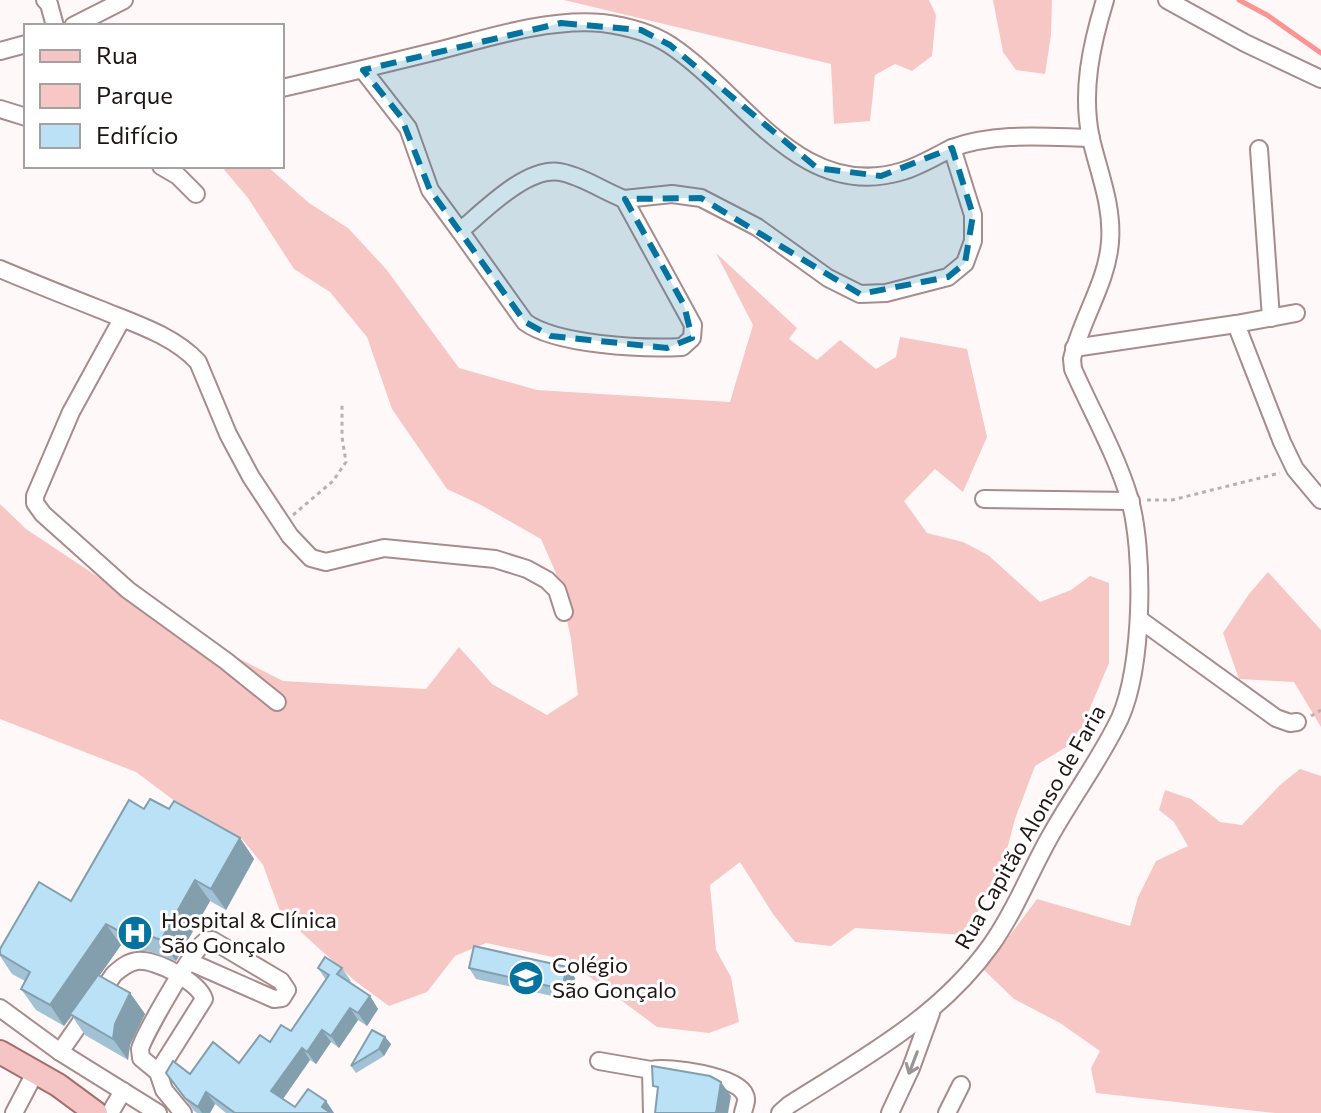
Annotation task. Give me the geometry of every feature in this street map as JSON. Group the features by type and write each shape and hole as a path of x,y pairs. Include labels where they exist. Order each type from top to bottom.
{"main road":[{"path":"0,1052 36,1071 96,1113"}],"street":[{"path":"45,0 54,24"},
{"path":"77,24 124,0"},
{"path":"1105,0 1088,68 1087,100 1091,138 1109,209 1110,243 1103,274 1074,348 1296,313"},
{"path":"1167,0 1245,43 1321,79"},
{"path":"284,88 561,23 601,23 641,30 670,45 788,148 817,168 838,174 881,176 903,172 978,139 1012,136 1091,138"},
{"path":"0,51 24,45"},
{"path":"363,70 408,128 430,190 525,322 536,331 551,336 619,345 682,347 692,338 693,325 624,199"},
{"path":"0,109 24,116"},
{"path":"460,231 514,186 540,174 560,172 624,199 672,194 701,198 757,227 828,278 860,294 886,293 948,277 965,263 973,241 973,215 952,148"},
{"path":"1259,149 1271,318"},
{"path":"164,168 178,176 196,194"},
{"path":"0,269 181,345 198,362 228,434 251,477 300,549 311,558 326,562 384,548 495,559 527,569 547,580 557,590 564,612"},
{"path":"122,319 54,449 35,503 43,514 128,590 277,702"},
{"path":"1236,324 1295,469 1321,500"},
{"name":"Rua Capitão Alonso de Faria","path":"780,1113 902,1033 931,1011 971,972 994,942 1052,832 1120,717 1134,669 1139,619 1131,501 1073,369 1074,348"},
{"path":"984,499 1131,501"},
{"path":"1139,619 1276,718 1297,722"},
{"path":"60,1052 114,974 125,965 146,962 185,969 274,999 282,998 287,990 281,981 212,940 200,946 185,969 141,1045 141,1058 158,1072 164,1090 183,1113"},
{"path":"158,1072 204,999 185,969"},
{"path":"0,1008 60,1052 158,1113"},
{"name":"Rua Capitão Alonso de Faria","path":"890,1113 911,1068 931,1011"},
{"path":"599,1061 651,1070 665,1067 729,1081 744,1091 747,1098 743,1113"},
{"path":"651,1070 652,1113"},
{"path":"14,1113 36,1071"},
{"path":"947,1113 961,1085"},
{"path":"110,1113 123,1091"}],"path":[{"path":"282,524 333,481 346,462 342,405"},
{"path":"1131,501 1172,500 1295,469"}],"highlighted area":[{"path":"561,23 641,30 670,45 817,168 881,176 952,148 973,215 965,263 948,277 860,294 701,198 625,199 684,305 692,338 667,348 551,336 525,322 430,190 401,117 363,70"}],"green space":[{"path":"564,0 929,0 936,15 932,56 912,71 895,64 875,75 870,121 834,124 831,64"},
{"path":"993,0 1052,0 1045,74 1016,70 1003,52"},
{"path":"223,168 269,168 309,203 348,228 386,269 459,368 537,390 730,402 753,325 716,253 797,328 789,339 817,360 840,340 876,369 896,357 900,337 967,349 987,437 963,492 935,469 904,501 927,533 963,542 988,555 1040,602 1071,590 1090,576 1109,583 1109,663 1076,741 1035,766 1015,819 1001,872 964,935 855,928 831,946 795,942 740,862 710,885 716,950 731,977 739,1022 709,1033 657,1027 567,960 486,943 455,956 427,992 389,1006 355,981 281,914 263,865 242,839 195,816 136,772 0,719 0,504 26,529 160,618 283,681 426,689 459,647 492,684 547,715 578,695 571,639 558,578 541,539 447,489 392,409 367,337 330,292 294,269 248,198"},
{"path":"1268,572 1321,630 1321,727 1294,682 1239,679 1223,633"},
{"path":"1300,769 1321,776 1321,1113 1275,1113 1096,1093 1091,1068 1100,1051 1060,1023 1014,999 984,970 1037,899 1130,926 1138,897 1156,861 1188,846 1174,822 1159,810 1165,790 1191,799 1220,822 1242,825"}],"building":[{"path":"150,799 169,809 174,801 240,838 211,889 195,880 161,940 133,930 117,930 106,924 50,1005 21,989 30,972 0,954 0,949 39,882 71,901 129,800 144,809"},
{"path":"474,946 567,967 562,989 469,968"},
{"path":"325,957 342,968 337,974 370,996 358,1013 350,1008 331,1036 322,1030 307,1052 302,1048 271,1091 295,1107 308,1089 326,1101 322,1107 331,1113 235,1113 206,1092 198,1107 185,1098 166,1073 173,1061 190,1074 213,1042 239,1063 260,1035 270,1042 281,1025 291,1031 329,975 318,968"},
{"path":"98,975 130,993 115,1024 113,1039 70,1014"},
{"path":"372,1030 385,1037 379,1049 351,1066"},
{"path":"652,1066 710,1076 721,1082 716,1113 655,1113 658,1087 653,1086"}],"waterway":[{"path":"1239,0 1267,15 1321,53"}],"place":[{"name":"Hospital & Clínica São Gonçalo","path":"135,933"},
{"name":"Colégio São Gonçalo","path":"526,978"}]}
